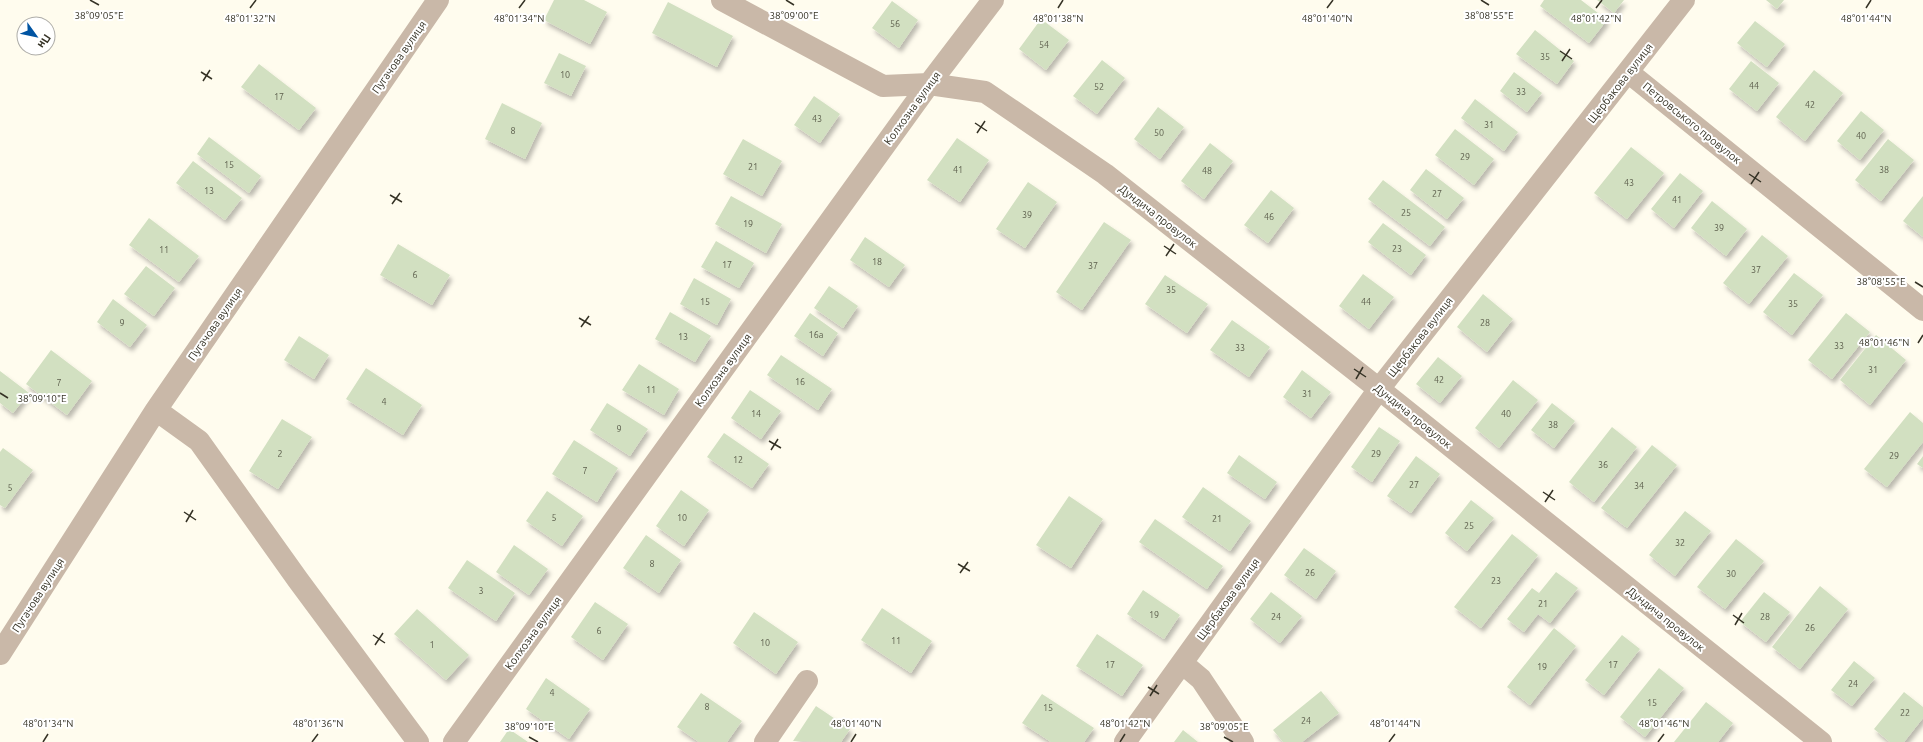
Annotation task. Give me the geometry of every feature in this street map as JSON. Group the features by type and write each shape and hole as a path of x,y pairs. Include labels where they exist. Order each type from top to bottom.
{"street":[{"name":"Пугачова вулиця","path":"0,654 156,410 438,0"},
{"name":"Дундича провулок","path":"722,0 883,86 929,84 985,92 1105,174 1379,389 1821,742"},
{"name":"Колхозна вулиця","path":"454,742 929,84 993,0"},
{"name":"Щербакова вулиця","path":"1125,742 1379,389 1684,0"},
{"name":"Петровського провулок","path":"1628,72 1923,310"},
{"path":"156,410 199,441 298,580 418,742"},
{"path":"1182,663 1201,679 1243,742"},
{"path":"765,742 807,681"}],"building":[{"path":"554,0 584,0 607,12 590,44 544,20"},
{"path":"1544,0 1581,0 1607,20 1589,43 1540,6"},
{"path":"1597,0 1624,0 1614,13"},
{"path":"1766,0 1784,0 1777,9"},
{"path":"892,1 918,20 899,48 872,28"},
{"path":"668,2 733,36 717,67 652,33"},
{"path":"1041,19 1069,40 1046,70 1019,49"},
{"path":"1755,21 1785,44 1767,67 1737,43"},
{"path":"1535,30 1574,61 1557,84 1516,54"},
{"path":"559,53 586,66 571,96 544,83"},
{"path":"1102,60 1125,78 1097,114 1073,96"},
{"path":"1751,61 1779,83 1757,111 1729,89"},
{"path":"259,64 316,108 299,130 241,87"},
{"path":"1814,70 1843,93 1805,141 1776,117"},
{"path":"1514,72 1542,93 1527,112 1500,91"},
{"path":"814,96 840,114 820,143 794,125"},
{"path":"1475,99 1518,132 1504,151 1461,118"},
{"path":"502,103 542,123 525,159 485,139"},
{"path":"1158,107 1184,127 1160,159 1134,139"},
{"path":"1861,111 1884,130 1860,160 1837,141"},
{"path":"1455,129 1494,159 1474,185 1435,155"},
{"path":"209,137 261,176 249,193 197,154"},
{"path":"957,138 989,160 960,202 927,180"},
{"path":"743,139 782,161 762,196 723,174"},
{"path":"1888,139 1914,160 1881,201 1855,180"},
{"path":"1210,143 1233,161 1204,199 1181,181"},
{"path":"1631,147 1664,173 1627,219 1594,193"},
{"path":"193,161 242,198 225,220 176,183"},
{"path":"1426,169 1464,198 1447,219 1410,190"},
{"path":"1680,173 1703,191 1674,228 1651,209"},
{"path":"1383,180 1445,227 1430,246 1368,199"},
{"path":"1028,182 1057,202 1025,248 996,229"},
{"path":"1271,190 1294,208 1268,243 1244,225"},
{"path":"731,196 782,224 766,253 715,224"},
{"path":"1923,196 1923,237 1903,221"},
{"path":"1712,201 1747,229 1726,256 1691,228"},
{"path":"149,218 199,256 179,282 129,245"},
{"path":"1104,222 1131,240 1082,310 1056,292"},
{"path":"1383,223 1426,255 1411,275 1368,242"},
{"path":"1762,235 1788,256 1749,304 1723,283"},
{"path":"865,237 905,265 889,287 850,260"},
{"path":"716,241 754,263 739,288 701,267"},
{"path":"398,244 450,275 432,305 380,275"},
{"path":"146,266 175,288 154,316 124,294"},
{"path":"1794,273 1823,295 1792,335 1763,312"},
{"path":"1363,274 1394,297 1369,329 1339,306"},
{"path":"1165,275 1208,304 1187,333 1145,304"},
{"path":"694,278 731,299 717,325 680,304"},
{"path":"829,286 858,306 843,328 814,308"},
{"path":"1483,294 1513,319 1487,352 1457,327"},
{"path":"113,299 147,325 130,347 97,322"},
{"path":"670,312 711,336 695,362 655,339"},
{"path":"810,313 838,333 823,356 794,336"},
{"path":"1846,313 1870,332 1832,379 1808,360"},
{"path":"1232,320 1270,347 1249,377 1210,350"},
{"path":"1876,335 1906,360 1870,405 1840,380"},
{"path":"299,336 329,355 314,379 284,360"},
{"path":"51,350 92,381 67,415 26,384"},
{"path":"781,355 832,389 818,410 767,375"},
{"path":"1438,357 1462,376 1440,403 1416,384"},
{"path":"639,364 679,389 664,415 622,390"},
{"path":"366,368 422,405 403,435 346,399"},
{"path":"1302,370 1331,392 1311,418 1283,397"},
{"path":"0,371 29,393 13,413 0,403"},
{"path":"1513,380 1538,400 1499,448 1475,428"},
{"path":"750,390 781,411 761,439 731,418"},
{"path":"607,403 648,429 630,456 590,430"},
{"path":"1552,403 1575,421 1554,448 1531,430"},
{"path":"1910,412 1923,423 1923,442 1887,487 1864,469"},
{"path":"282,419 312,437 278,489 249,471"},
{"path":"1379,427 1400,441 1372,482 1351,467"},
{"path":"1612,427 1637,447 1594,502 1569,482"},
{"path":"724,433 769,464 752,488 707,457"},
{"path":"574,440 618,468 597,502 552,474"},
{"path":"1652,445 1677,465 1627,528 1601,508"},
{"path":"3,448 33,470 5,508 0,505 0,452"},
{"path":"1239,455 1277,482 1265,499 1227,473"},
{"path":"1416,456 1440,474 1411,513 1387,496"},
{"path":"1923,456 1923,468 1917,464"},
{"path":"1203,487 1251,521 1230,551 1182,517"},
{"path":"681,490 709,510 684,546 656,526"},
{"path":"547,491 583,516 562,546 526,521"},
{"path":"1069,496 1103,519 1071,568 1036,545"},
{"path":"1471,500 1494,518 1467,551 1445,533"},
{"path":"1685,511 1711,531 1675,576 1649,555"},
{"path":"1155,519 1223,566 1207,589 1139,542"},
{"path":"1512,534 1538,555 1481,628 1454,607"},
{"path":"646,535 681,560 659,593 623,568"},
{"path":"1736,539 1764,561 1725,609 1697,587"},
{"path":"514,545 548,569 529,595 496,572"},
{"path":"1304,548 1336,571 1316,599 1284,575"},
{"path":"467,560 515,593 496,621 448,588"},
{"path":"1556,572 1578,588 1550,623 1538,614 1524,632 1507,619 1532,588 1539,593"},
{"path":"1820,586 1848,609 1800,669 1772,647"},
{"path":"1143,590 1180,615 1164,639 1127,614"},
{"path":"1271,592 1302,616 1280,643 1250,619"},
{"path":"1764,592 1790,612 1766,642 1740,622"},
{"path":"595,602 628,624 603,660 571,637"},
{"path":"882,608 932,641 911,673 861,640"},
{"path":"417,609 469,655 446,680 394,634"},
{"path":"754,612 798,642 776,674 733,643"},
{"path":"1554,628 1576,646 1530,705 1507,687"},
{"path":"1097,634 1143,665 1122,696 1076,666"},
{"path":"1622,635 1640,649 1604,695 1585,680"},
{"path":"1854,661 1875,678 1852,706 1831,690"},
{"path":"1659,668 1684,688 1645,737 1620,717"},
{"path":"546,678 590,709 569,739 526,709"},
{"path":"1321,691 1339,713 1302,742 1283,742 1273,730"},
{"path":"1904,692 1923,707 1923,718 1904,742 1890,742 1874,729"},
{"path":"701,693 742,721 727,742 699,742 677,727"},
{"path":"1042,694 1094,728 1084,742 1051,742 1022,723"},
{"path":"1706,702 1733,723 1718,742 1674,742"},
{"path":"816,706 850,729 841,742 793,741"},
{"path":"509,729 528,742 500,742"},
{"path":"1183,730 1198,742 1174,742"}]}
